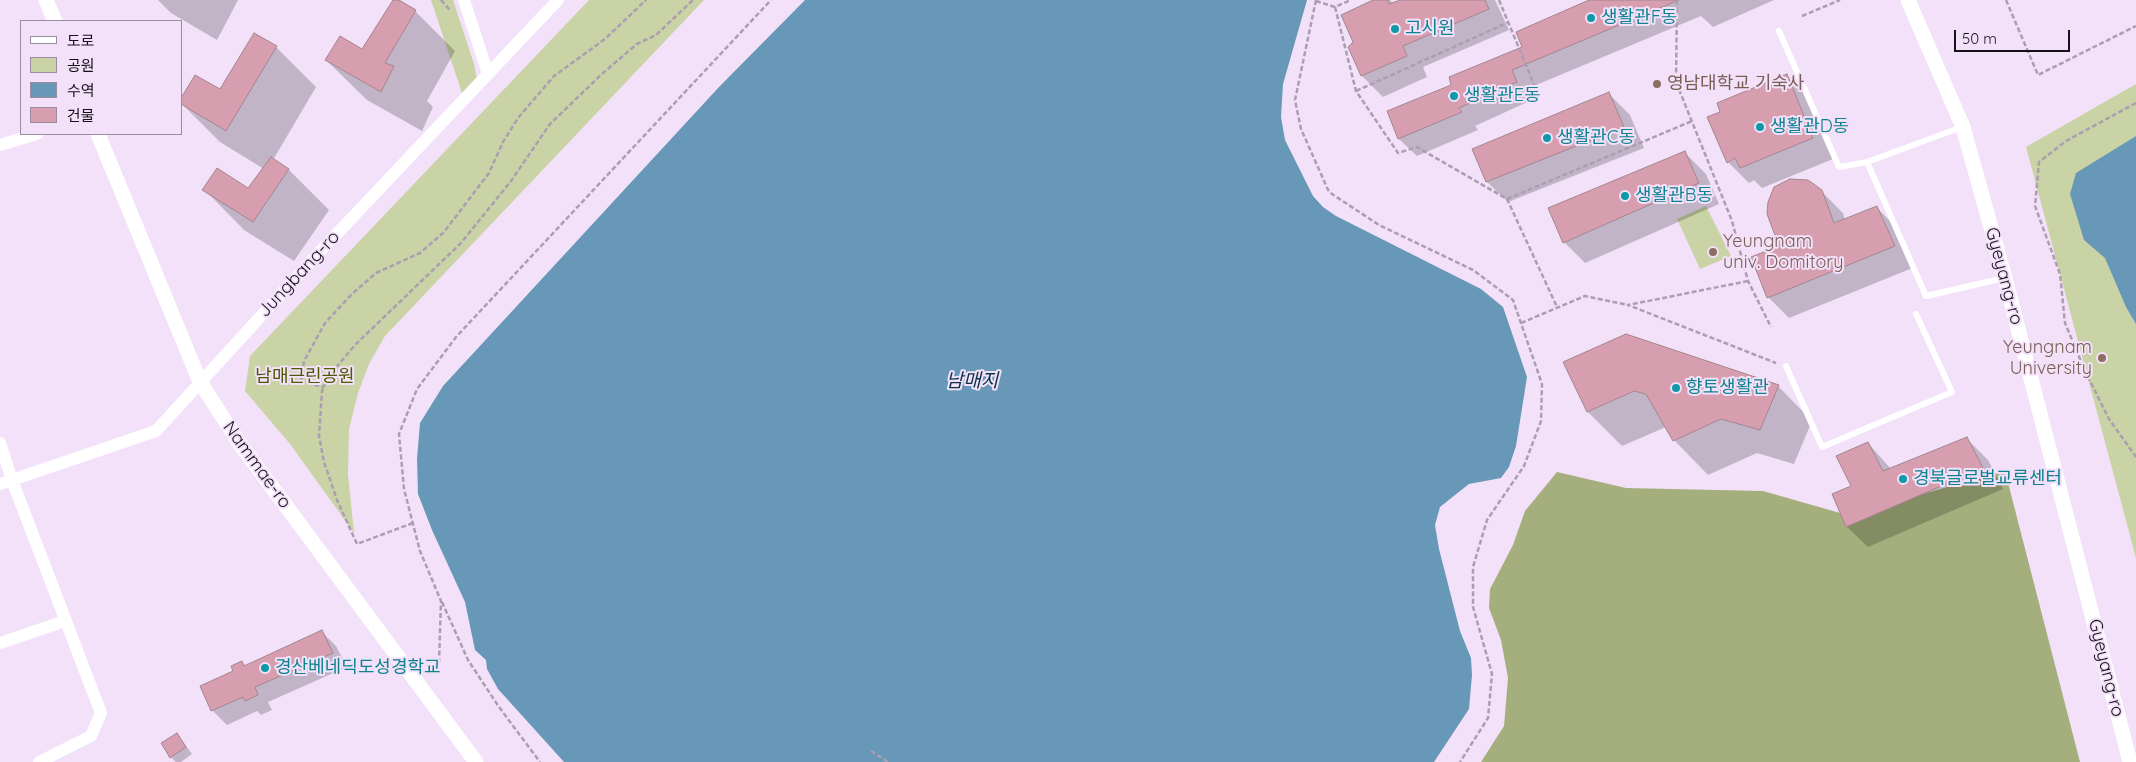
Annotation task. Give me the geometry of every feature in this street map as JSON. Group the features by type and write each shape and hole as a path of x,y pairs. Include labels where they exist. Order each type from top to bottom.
{"street":[{"path":"46,0 55,20"},
{"path":"464,0 488,74"},
{"name":"Jungbang-ro","path":"6,482 156,431 321,251 558,0"},
{"name":"Gyeyang-ro","path":"1908,0 1963,127 2005,278 2130,762"},
{"path":"0,145 34,135"},
{"name":"Nammae-ro","path":"98,135 200,382 232,433 476,762"},
{"path":"0,443 6,482 66,622 101,712 91,736 39,762"},
{"path":"0,642 66,622"}],"lane":[{"path":"1779,31 1840,167 1867,162 1963,127"},
{"path":"1867,162 1926,296 2005,278"},
{"path":"1786,366 1822,447 1952,392 1916,314"}],"path":[{"path":"441,0 450,10"},
{"path":"301,381 304,361 325,323 352,294 376,273 420,253 444,232 489,173 503,142 524,111 554,76 605,39 646,0"},
{"path":"413,523 357,544 337,500 324,462 319,436 324,387 328,377 355,345 461,243 511,181 550,124 636,44 656,35 692,0"},
{"path":"540,762 499,707 468,660 441,601 420,551 404,489 399,434 417,389 456,337 771,0"},
{"path":"1351,0 1335,7 1316,0 1295,100 1301,128 1329,192 1379,225 1472,270 1513,300 1542,384 1541,422 1524,466 1487,520 1473,567 1473,607 1492,674 1488,718 1460,762"},
{"path":"1499,0 1538,94"},
{"path":"1677,0 1676,82 1732,221 1748,281 1771,327"},
{"path":"1802,16 1840,0"},
{"path":"2006,0 2038,76 2136,26"},
{"path":"1335,7 1356,91 1398,153 1416,147 1506,199 1557,307"},
{"path":"1356,91 1509,22"},
{"path":"2136,103 2066,141 2039,162 2035,206 2060,274 2065,323 2084,371 2109,419 2136,457"},
{"path":"1506,199 1692,121"},
{"path":"1628,305 1748,281"},
{"path":"1521,323 1585,296 1628,305 1786,366"},
{"path":"285,378 324,387"},
{"path":"439,663 441,601"},
{"path":"871,751 888,762"}],"green space":[{"path":"431,0 453,0 474,64 478,84 464,99"},
{"name":"남매근린공원","path":"589,0 704,0 385,336 369,364 358,393 349,429 348,474 354,533 290,444 245,391 250,356"},
{"path":"2136,84 2136,558 2026,147"},
{"path":"1706,206 1731,256 1700,269 1677,219"},
{"path":"2005,471 2080,762 1481,762 1504,726 1508,678 1501,640 1489,608 1490,589 1513,545 1525,511 1557,472 1626,488 1763,491 1847,515"}],"water":[{"name":"남매지","path":"805,0 1307,0 1283,84 1281,117 1285,140 1313,196 1323,207 1336,216 1481,289 1503,307 1527,377 1516,446 1509,467 1501,478 1469,484 1440,507 1435,525 1439,549 1460,631 1471,658 1472,675 1469,709 1434,762 564,762 498,689 487,669 486,660 475,650 465,602 432,530 418,494 417,459 420,423 443,386 719,87"},
{"path":"2136,136 2136,324 2126,307 2105,258 2084,240 2070,194 2076,173"}],"building":[{"path":"393,0 399,0 416,10 385,63 394,66 381,92 325,60 340,36 362,49"},
{"name":"고시원","path":"1373,0 1388,0 1389,4 1400,0 1485,0 1489,9 1403,46 1407,56 1361,76 1348,47 1353,42 1341,15"},
{"path":"1589,0 1679,0 1512,70 1517,82 1459,108 1462,112 1398,139 1387,111 1451,85 1449,77 1522,47 1516,32"},
{"path":"254,33 277,46 226,131 182,105 182,96 195,75 220,89"},
{"name":"생활관D동","path":"1787,74 1813,138 1740,168 1735,158 1727,163 1707,117 1720,112 1717,103"},
{"name":"생활관C동","path":"1609,92 1624,127 1486,182 1472,149"},
{"name":"생활관B동","path":"1685,151 1699,183 1563,243 1548,208"},
{"path":"271,157 289,169 253,222 202,190 217,168 248,188"},
{"path":"1790,179 1808,180 1822,190 1834,223 1877,206 1895,246 1767,298 1751,257 1779,246 1767,214 1768,202 1774,187"},
{"name":"향토생활관","path":"1626,334 1779,385 1760,430 1721,419 1673,441 1646,394 1634,391 1587,412 1563,362"},
{"name":"경북글로벌교류센터","path":"1967,437 1983,468 1846,527 1832,494 1851,486 1836,456 1868,442 1883,471"},
{"name":"경산베네딕도성경학교","path":"322,630 333,653 255,687 258,695 245,701 243,697 211,711 200,686 233,671 231,666 242,661 244,666"},
{"path":"177,733 186,747 170,758 161,743"}],"place":[{"name":"생활관F동","path":"1591,18"},
{"name":"고시원","path":"1395,29"},
{"name":"영남대학교 기숙사","path":"1657,84"},
{"name":"생활관E동","path":"1454,96"},
{"name":"생활관D동","path":"1760,127"},
{"name":"생활관C동","path":"1547,138"},
{"name":"생활관B동","path":"1625,196"},
{"name":"Yeungnam univ. Domitory","path":"1713,252"},
{"name":"Yeungnam University","path":"2102,358"},
{"name":"향토생활관","path":"1676,388"},
{"name":"경북글로벌교류센터","path":"1903,479"},
{"name":"경산베네딕도성경학교","path":"265,668"}]}
